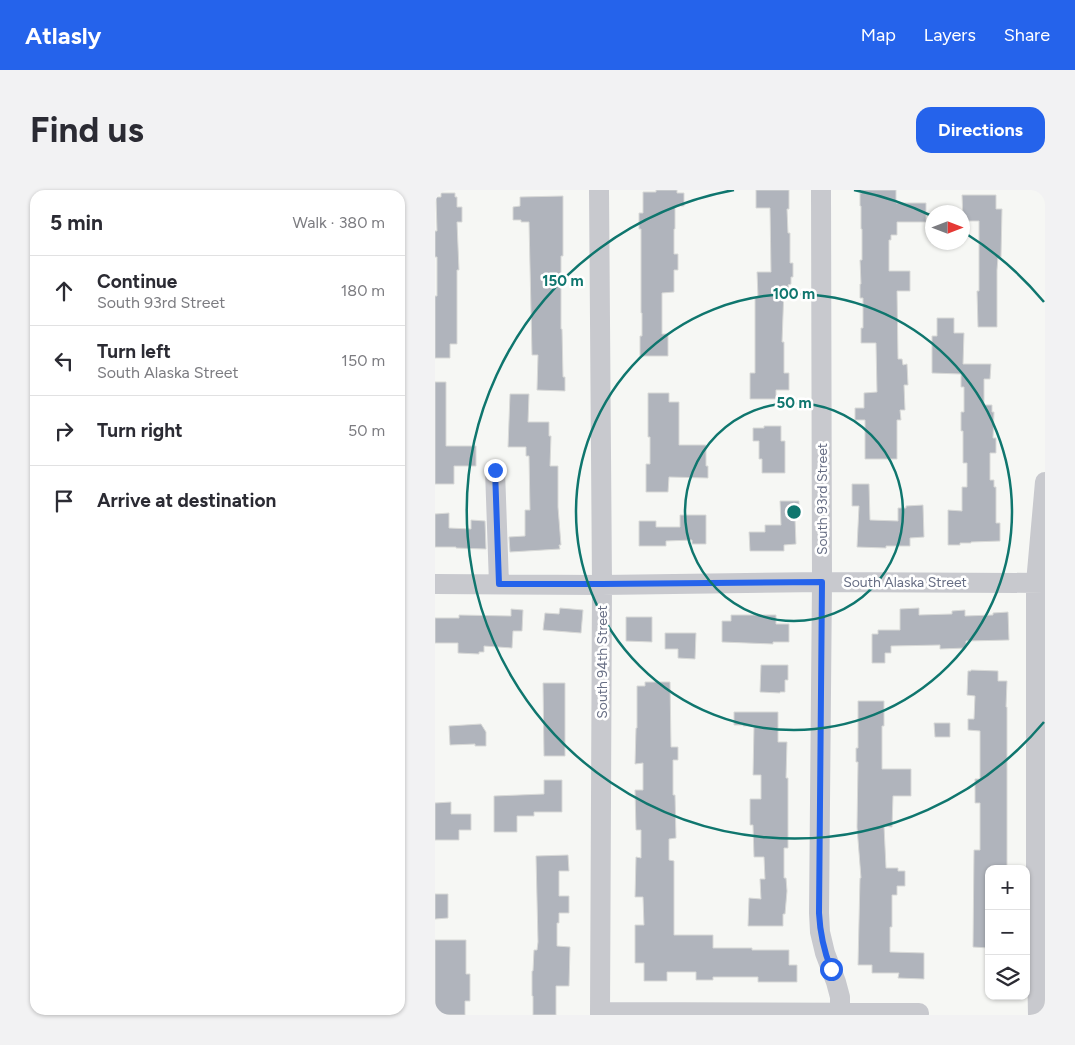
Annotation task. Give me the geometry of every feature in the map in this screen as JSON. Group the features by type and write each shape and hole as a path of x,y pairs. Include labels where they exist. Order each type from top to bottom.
{"street":[{"name":"South 94th Street","path":"599,190 602,584 600,1014"},
{"name":"South 93rd Street","path":"821,190 822,582 819,913 820,932 825,953 840,997 840,1014"},
{"path":"495,470 499,584"},
{"path":"1038,1015 1041,907 1041,583 1045,482"},
{"name":"South Alaska Street","path":"435,584 1041,583"},
{"path":"600,1014 919,1013"}],"building":[{"path":"656,190 677,190 677,193 684,193 684,206 675,206 674,254 678,254 678,270 674,270 674,292 662,293 662,334 668,334 668,356 640,356 642,313 641,229 639,229 639,213 643,213 643,192 656,192"},
{"path":"756,190 789,190 789,209 787,209 788,233 790,233 790,263 793,263 793,277 791,277 791,284 788,285 789,288 784,288 782,342 784,342 784,373 789,373 789,390 776,390 776,399 750,399 750,373 755,373 755,297 758,297 757,272 771,272 770,208 756,208"},
{"path":"862,190 896,190 896,203 926,203 925,222 897,222 897,235 891,235 891,240 889,240 889,271 910,271 910,291 897,291 898,359 902,359 903,365 907,364 908,385 904,385 905,410 900,410 901,420 897,420 897,459 865,459 865,420 855,420 855,408 864,408 864,393 877,392 876,343 861,343 863,298 860,298 862,229 860,193 862,193"},
{"path":"441,193 455,193 457,207 462,207 462,222 457,222 459,270 457,270 457,344 450,344 450,358 435,358 435,296 437,296 437,257 435,257 435,231 437,231 436,197 441,197"},
{"path":"962,195 996,195 996,209 1002,209 1001,257 998,257 997,270 997,327 978,327 979,221 970,221 970,205 962,205"},
{"path":"563,196 561,329 565,391 537,390 538,355 532,355 529,222 513,220 513,207 520,206 520,197"},
{"path":"937,318 954,318 954,333 964,333 963,364 991,364 990,379 984,379 984,405 992,405 992,412 994,412 993,438 996,438 996,453 990,453 990,480 994,480 994,487 996,487 996,523 1000,523 1000,541 948,545 948,510 962,511 962,487 967,487 967,463 963,463 963,431 961,431 961,412 964,412 964,387 961,387 961,374 932,373 932,336 937,336"},
{"path":"435,382 446,382 446,446 476,446 476,466 454,466 454,484 435,484"},
{"path":"648,393 669,393 669,402 679,402 679,445 706,445 708,478 669,477 668,492 646,492 646,464 650,464"},
{"path":"510,394 529,394 528,422 549,422 549,436 551,436 550,466 558,466 560,549 510,552 509,537 525,536 525,510 530,510 529,456 526,456 526,447 508,447"},
{"path":"764,426 781,426 781,441 785,441 785,473 762,473 762,459 759,459 759,441 753,441 753,428 764,428"},
{"path":"852,484 869,484 870,520 898,521 898,508 923,505 924,537 910,538 910,546 886,546 886,548 857,547 859,506 852,506"},
{"path":"780,501 799,501 799,519 795,519 796,544 784,545 784,551 750,551 749,532 765,532 765,525 781,525"},
{"path":"449,513 449,528 471,529 471,520 485,521 486,549 435,547 435,514"},
{"path":"680,515 706,515 706,544 692,544 692,540 666,541 666,546 639,546 639,521 656,521 656,527 680,527"},
{"path":"560,608 583,610 581,633 543,630 545,613 559,614"},
{"path":"919,608 919,615 952,614 952,611 965,610 965,616 993,615 993,613 1008,612 1009,640 966,641 966,648 940,649 940,645 891,646 891,653 885,653 885,663 872,663 872,634 878,634 878,630 900,630 900,609"},
{"path":"511,609 523,610 522,631 513,631 512,648 484,646 484,652 479,652 479,654 458,653 458,643 435,643 435,618 459,618 459,615 511,616"},
{"path":"731,615 776,615 776,624 789,624 789,642 773,642 773,644 722,642 722,621 731,621"},
{"path":"626,617 652,617 652,642 626,641"},
{"path":"665,633 696,633 695,659 678,658 678,649 665,649"},
{"path":"761,665 788,665 788,680 785,680 785,692 760,692"},
{"path":"968,671 998,671 998,681 1007,681 1007,865 985,865 985,948 973,947 974,850 980,850 980,803 975,803 975,779 980,779 980,731 968,730 968,719 974,719 975,696 967,695"},
{"path":"645,682 670,682 671,747 678,747 678,760 673,760 676,838 669,839 669,860 674,861 674,935 713,935 713,948 789,950 789,965 797,965 797,982 758,982 758,977 713,977 713,980 696,980 696,972 667,972 667,981 644,981 644,963 635,963 635,925 644,925 643,897 635,897 636,857 641,858 641,830 636,830 635,790 643,790 643,763 635,764 637,686 645,686"},
{"path":"543,683 565,683 565,756 544,756"},
{"path":"858,701 884,701 882,769 911,769 911,796 893,796 892,827 884,826 886,868 898,868 898,871 905,871 905,886 897,886 897,895 892,895 890,952 924,953 924,979 898,978 899,973 872,973 872,965 858,965 861,878 857,827 858,762 856,762 856,748 858,748"},
{"path":"734,712 778,712 778,742 787,742 788,848 784,848 784,878 786,878 787,891 783,926 748,926 749,898 761,899 760,879 765,879 764,857 754,857 753,825 750,825 750,799 761,799 761,775 753,775 754,726 734,725"},
{"path":"934,723 950,723 950,737 935,737"},
{"path":"481,724 486,732 486,746 475,746 475,744 450,745 449,726"},
{"path":"544,780 562,780 562,812 534,812 534,816 517,816 517,832 494,832 494,796 544,794"},
{"path":"451,802 451,814 471,814 471,830 459,830 459,840 435,840 435,803"},
{"path":"568,855 569,871 559,871 559,896 569,896 569,913 559,913 557,946 570,947 569,986 556,986 556,1015 533,1015 532,971 534,950 537,950 538,942 536,856"},
{"path":"435,894 448,894 448,918 435,919"},
{"path":"435,940 466,940 466,974 470,974 470,1001 465,1001 465,1015 435,1015"}],"route":[{"path":"495,470 499,584 822,582 819,913 820,932 831,969"}]}
